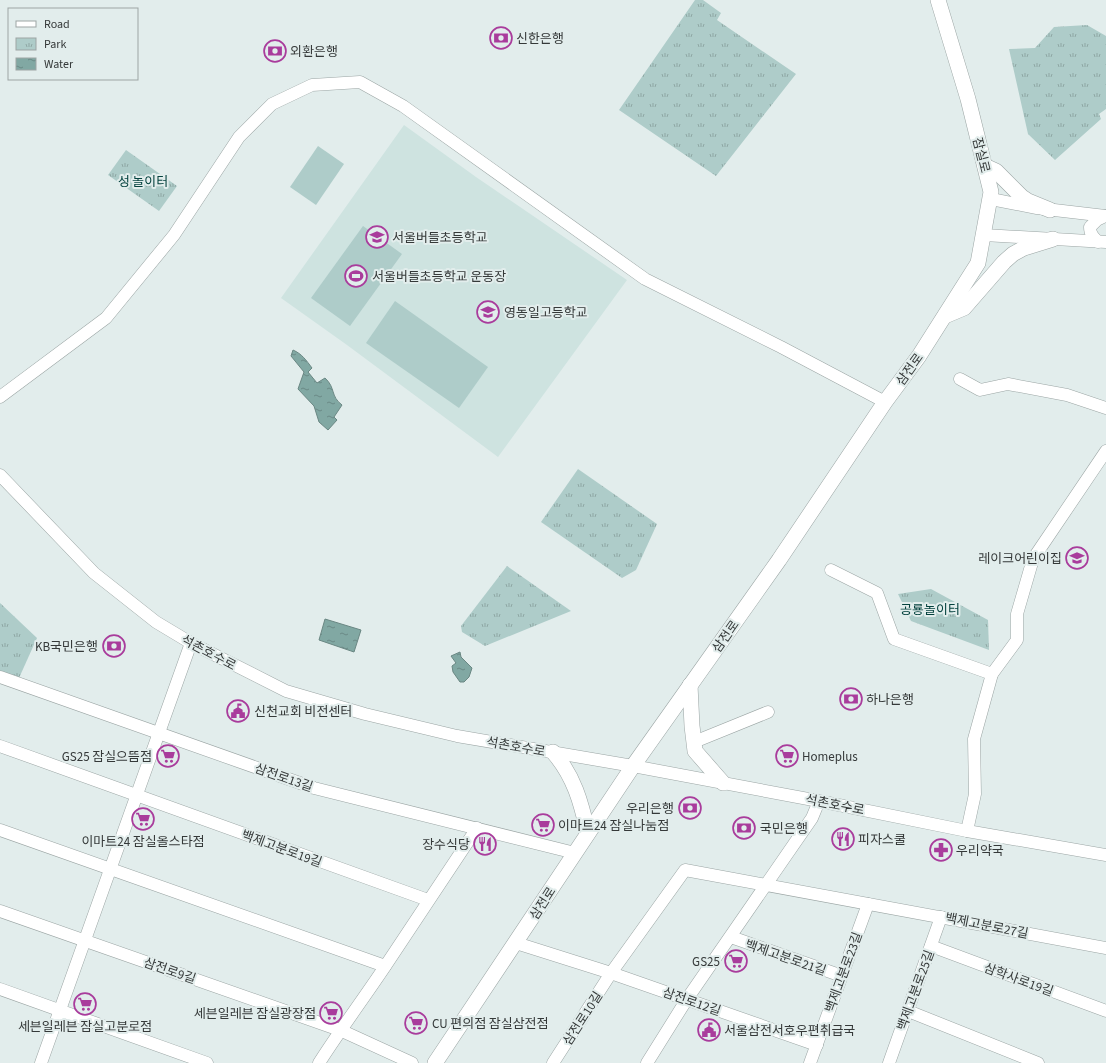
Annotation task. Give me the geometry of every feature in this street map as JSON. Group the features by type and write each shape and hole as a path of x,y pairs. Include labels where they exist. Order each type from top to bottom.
{"main road":[{"name":"잠실로","path":"937,4 968,99 991,192 991,199"},
{"path":"985,166 996,171 1022,197 1050,210"},
{"name":"삼전로","path":"435,1063 633,766 783,554 885,402 919,356 978,264 991,199"},
{"path":"944,316 964,308 1004,262 1013,254 1024,248 1053,239"},
{"path":"690,686 695,751 722,783"},
{"path":"553,752 563,764 576,788 588,833"}],"street":[{"path":"0,397 106,318 174,236 239,138 272,104 312,85 360,82 403,106 645,279 885,402"},
{"path":"991,199 1050,210 1105,216"},
{"path":"1102,242 1092,236 1090,227 1097,220 1105,216"},
{"path":"984,235 1102,242"},
{"path":"960,379 980,390 1008,384 1067,395 1106,408"},
{"path":"967,831 975,794 974,739 992,674 1017,640 1017,614 1033,560 1106,452"},
{"name":"석촌호수로","path":"0,475 94,573 156,622 190,644 286,691 365,714 457,736 633,766 967,831 1106,855"},
{"path":"831,570 877,593 894,639 992,674"},
{"path":"41,1063 190,644"},
{"name":"삼전로13길","path":"0,677 314,788 575,853"},
{"path":"699,740 768,712"},
{"name":"백제고분로19길","path":"0,746 135,796 428,900"},
{"name":"백제고분로21길","path":"647,1063 687,999 812,818 819,801"},
{"path":"319,1063 340,1030 386,966 428,900 477,828"},
{"path":"0,830 386,966"},
{"path":"612,973 684,870 868,904"},
{"name":"백제고분로27길","path":"868,904 1106,948"},
{"name":"백제고분로23길","path":"810,1063 868,904"},
{"name":"삼전로9길","path":"0,911 340,1030 412,1063"},
{"name":"백제고분로25길","path":"889,1063 941,917"},
{"name":"백제고분로21길","path":"731,937 842,976"},
{"name":"삼전로12길","path":"516,943 612,973 817,1045"},
{"name":"삼학사로19길","path":"931,946 1106,1011"},
{"name":"삼전로10길","path":"552,1063 612,973"},
{"path":"0,989 207,1063"},
{"path":"908,1011 1038,1063"}],"shaded area":[{"name":"영동일고등학교","path":"404,125 476,177 627,280 498,457 281,298"}],"green space":[{"path":"695,0 703,0 721,13 717,20 796,74 716,176 619,110"},
{"path":"1087,25 1106,36 1106,109 1099,114 1101,119 1055,160 1028,134 1009,49 1035,48 1054,27"},
{"path":"318,146 344,164 316,205 290,187"},
{"name":"성 놀이터","path":"126,150 177,186 159,211 108,175"},
{"name":"서울버들초등학교 운동장","path":"363,226 402,254 350,326 311,298"},
{"path":"395,301 488,367 459,408 366,343"},
{"path":"578,469 657,524 636,570 622,578 541,522"},
{"path":"507,566 571,611 485,646 462,632 461,626"},
{"name":"공룡놀이터","path":"931,589 988,620 989,650 911,621 898,594"},
{"path":"0,603 37,638 19,678 0,672"}],"water":[{"path":"293,350 301,355 312,368 308,372 317,383 325,378 331,385 338,402 342,405 334,417 337,420 328,430 319,422 314,406 298,389 304,372 291,356"},
{"path":"325,619 361,630 354,652 319,640"},
{"path":"460,652 461,657 472,668 469,677 464,682 460,682 453,672 452,666 456,663 451,656"}],"place":[{"name":"신한은행","path":"501,38"},
{"name":"외환은행","path":"275,51"},
{"name":"서울버들초등학교","path":"377,237"},
{"name":"서울버들초등학교 운동장","path":"356,276"},
{"name":"영동일고등학교","path":"488,312"},
{"name":"레이크어린이집","path":"1077,558"},
{"name":"KB국민은행","path":"114,646"},
{"name":"하나은행","path":"851,699"},
{"name":"신천교회 비전센터","path":"238,711"},
{"name":"GS25 잠실으뜸점","path":"168,756"},
{"name":"Homeplus","path":"787,756"},
{"name":"우리은행","path":"690,808"},
{"name":"이마트24 잠실올스타점","path":"143,819"},
{"name":"이마트24 잠실나눔점","path":"543,825"},
{"name":"국민은행","path":"744,828"},
{"name":"피자스쿨","path":"843,839"},
{"name":"장수식당","path":"485,844"},
{"name":"우리약국","path":"941,850"},
{"name":"GS25","path":"736,961"},
{"name":"세븐일레븐 잠실고분로점","path":"85,1004"},
{"name":"세븐일레븐 잠실광장점","path":"331,1013"},
{"name":"CU 편의점 잠실삼전점","path":"416,1023"},
{"name":"서울삼전서호우편취급국","path":"709,1030"}]}
